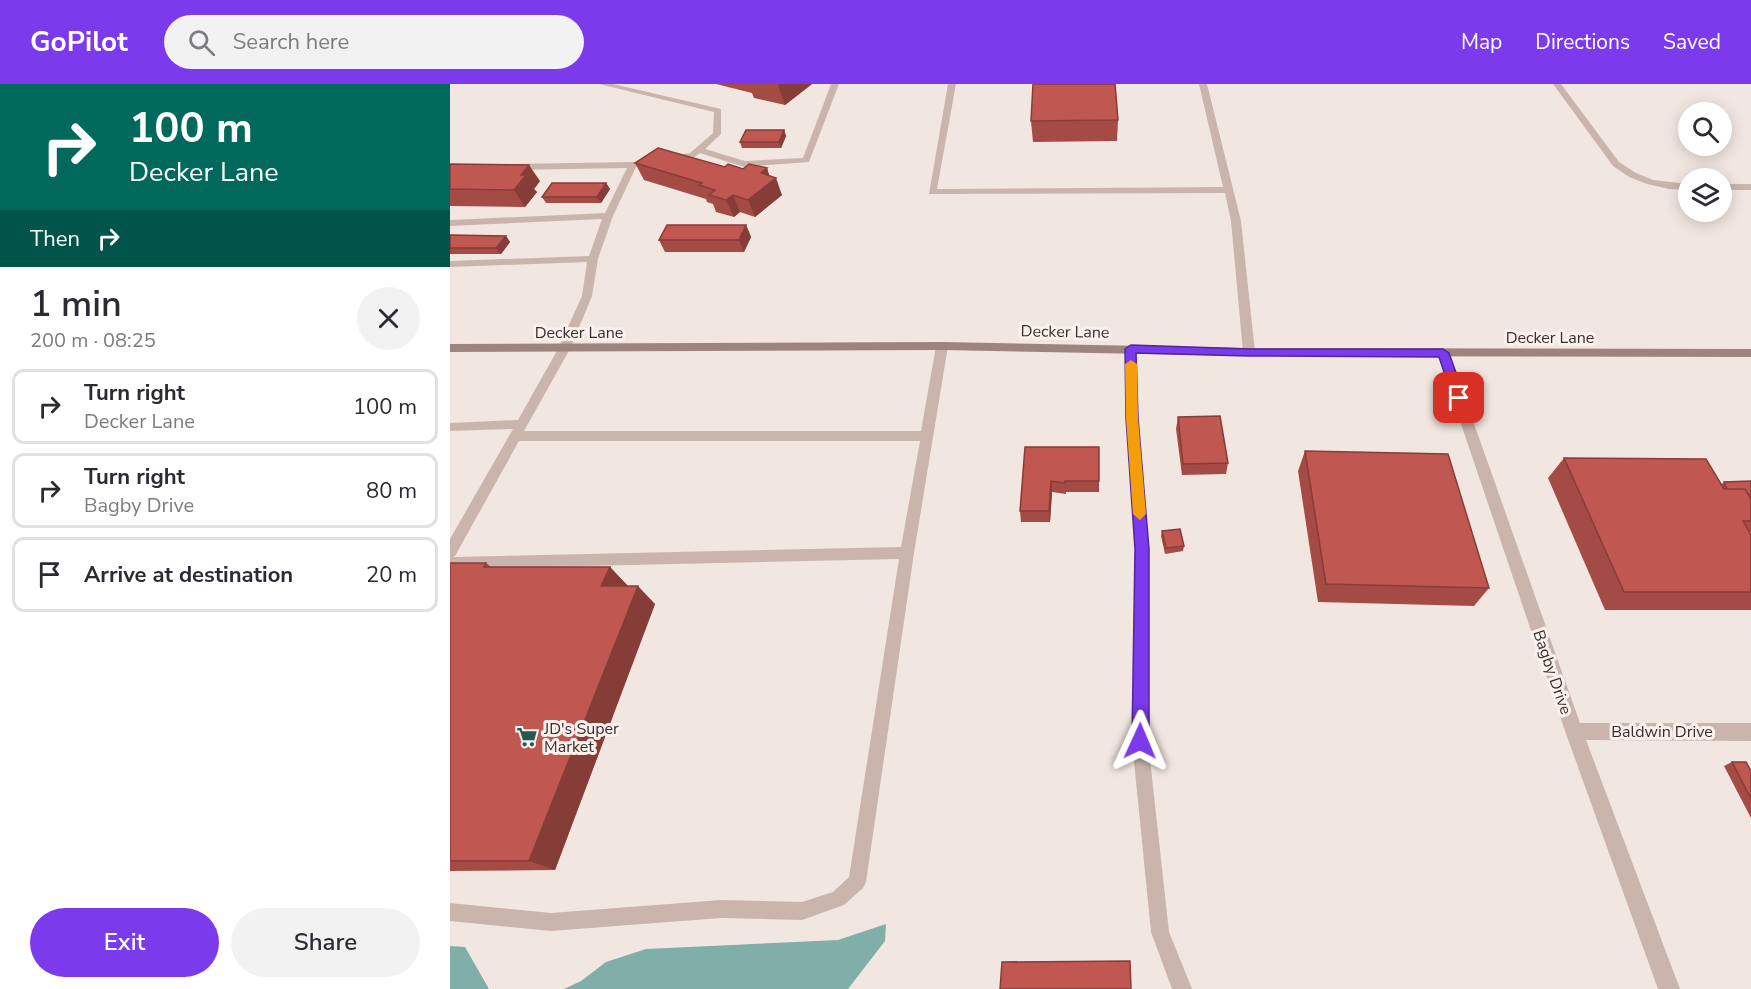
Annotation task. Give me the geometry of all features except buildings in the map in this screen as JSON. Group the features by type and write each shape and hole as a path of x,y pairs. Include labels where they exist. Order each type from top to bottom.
{"main road":[{"name":"Decker Lane","path":"450,348 942,346 1249,352 1751,353"}],"street":[{"name":"Bagby Drive","path":"1443,353 1574,731 1669,989"},
{"name":"Baldwin Drive","path":"1574,731 1751,732"}],"lane":[{"path":"507,167 633,165 693,155 717,135 718,111 603,84"},
{"path":"699,150 744,164 806,160 835,84"},
{"path":"952,84 932,192 1229,190"},
{"path":"1203,84 1236,221 1249,352"},
{"path":"1557,84 1616,164 1649,182 1678,186"},
{"path":"450,552 564,349 587,296 593,259 608,216 633,165"},
{"path":"1732,187 1751,187"},
{"path":"450,223 608,216"},
{"path":"450,264 593,259"},
{"path":"450,912 551,922 721,909 802,911 838,899 857,882 907,553 942,346"},
{"path":"1131,349 1132,418 1142,549 1140,741 1160,932 1182,989"},
{"path":"450,427 522,424"},
{"path":"515,436 926,436"},
{"path":"450,563 907,553"}],"water":[{"path":"886,924 885,941 848,989 564,989 581,981 606,962 646,949 838,940"},
{"path":"450,946 465,947 489,989 450,989"}],"slow traffic":[{"path":"1131,364 1132,418 1140,514"}],"place":[{"name":"JD's Super Market","path":"527,737"}],"route":[{"path":"1140,741 1142,549 1132,418 1131,349 1443,353 1459,398"}]}
